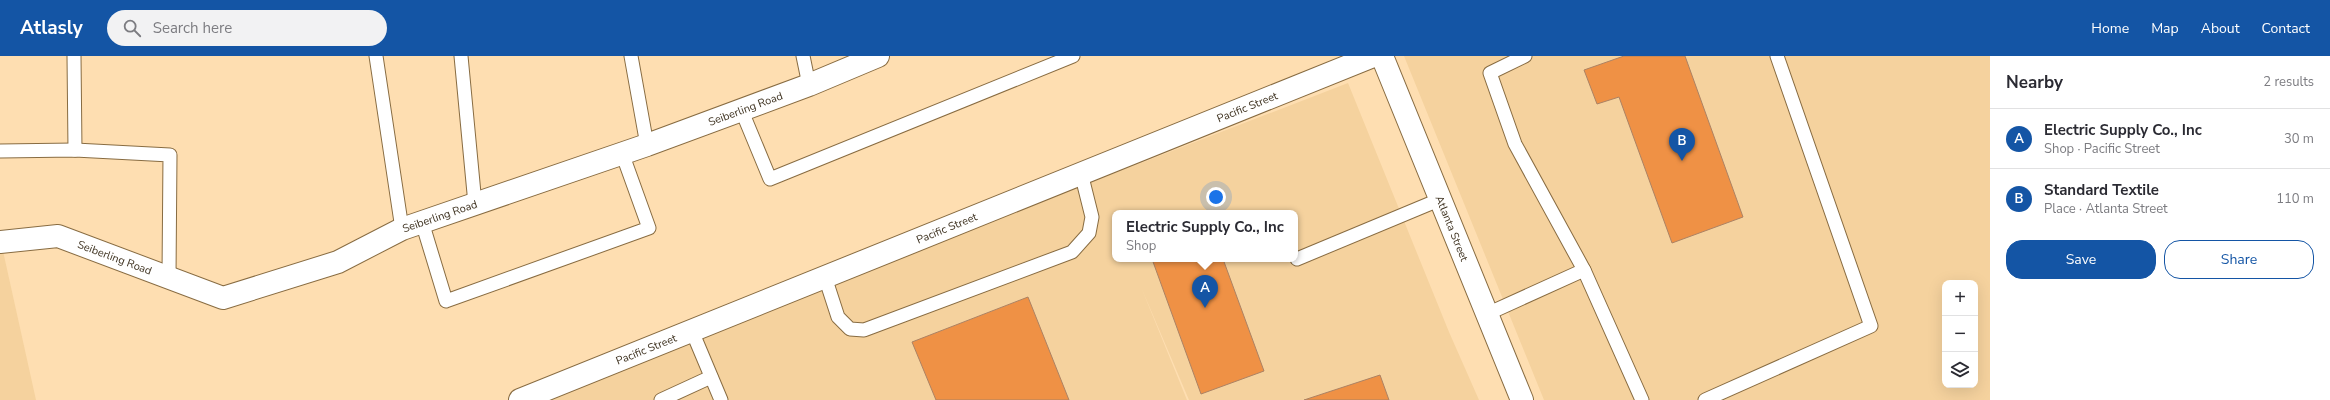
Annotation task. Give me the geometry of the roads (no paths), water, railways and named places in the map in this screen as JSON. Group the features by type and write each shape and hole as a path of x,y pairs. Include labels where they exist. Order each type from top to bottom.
{"street":[{"name":"Seiberling Road","path":"0,242 58,236 169,276 223,298 338,262 412,226 647,145 809,85 878,56"},
{"name":"Pacific Street","path":"520,400 552,394 692,331 1373,56"},
{"name":"Atlanta Street","path":"1382,56 1522,400"}],"lane":[{"path":"74,56 75,150"},
{"path":"376,56 412,226 446,301 649,228 622,153"},
{"path":"461,56 475,204"},
{"path":"632,56 647,145"},
{"path":"803,56 809,85"},
{"path":"741,109 770,179 1073,56"},
{"path":"1525,56 1490,73 1515,144 1584,270 1642,400"},
{"path":"1705,400 1871,326 1777,56"},
{"path":"0,151 75,150 170,155 169,276"},
{"path":"824,277 838,317 850,329 864,330 1072,252 1089,233 1092,217 1081,173"},
{"path":"1298,259 1441,200"},
{"path":"1487,314 1584,270"},
{"path":"692,331 721,400"},
{"path":"661,400 711,377"}],"place":[{"name":"Standard Textile","path":"1682,161"},
{"name":"Electric Supply Co., Inc","path":"1205,308"}]}
